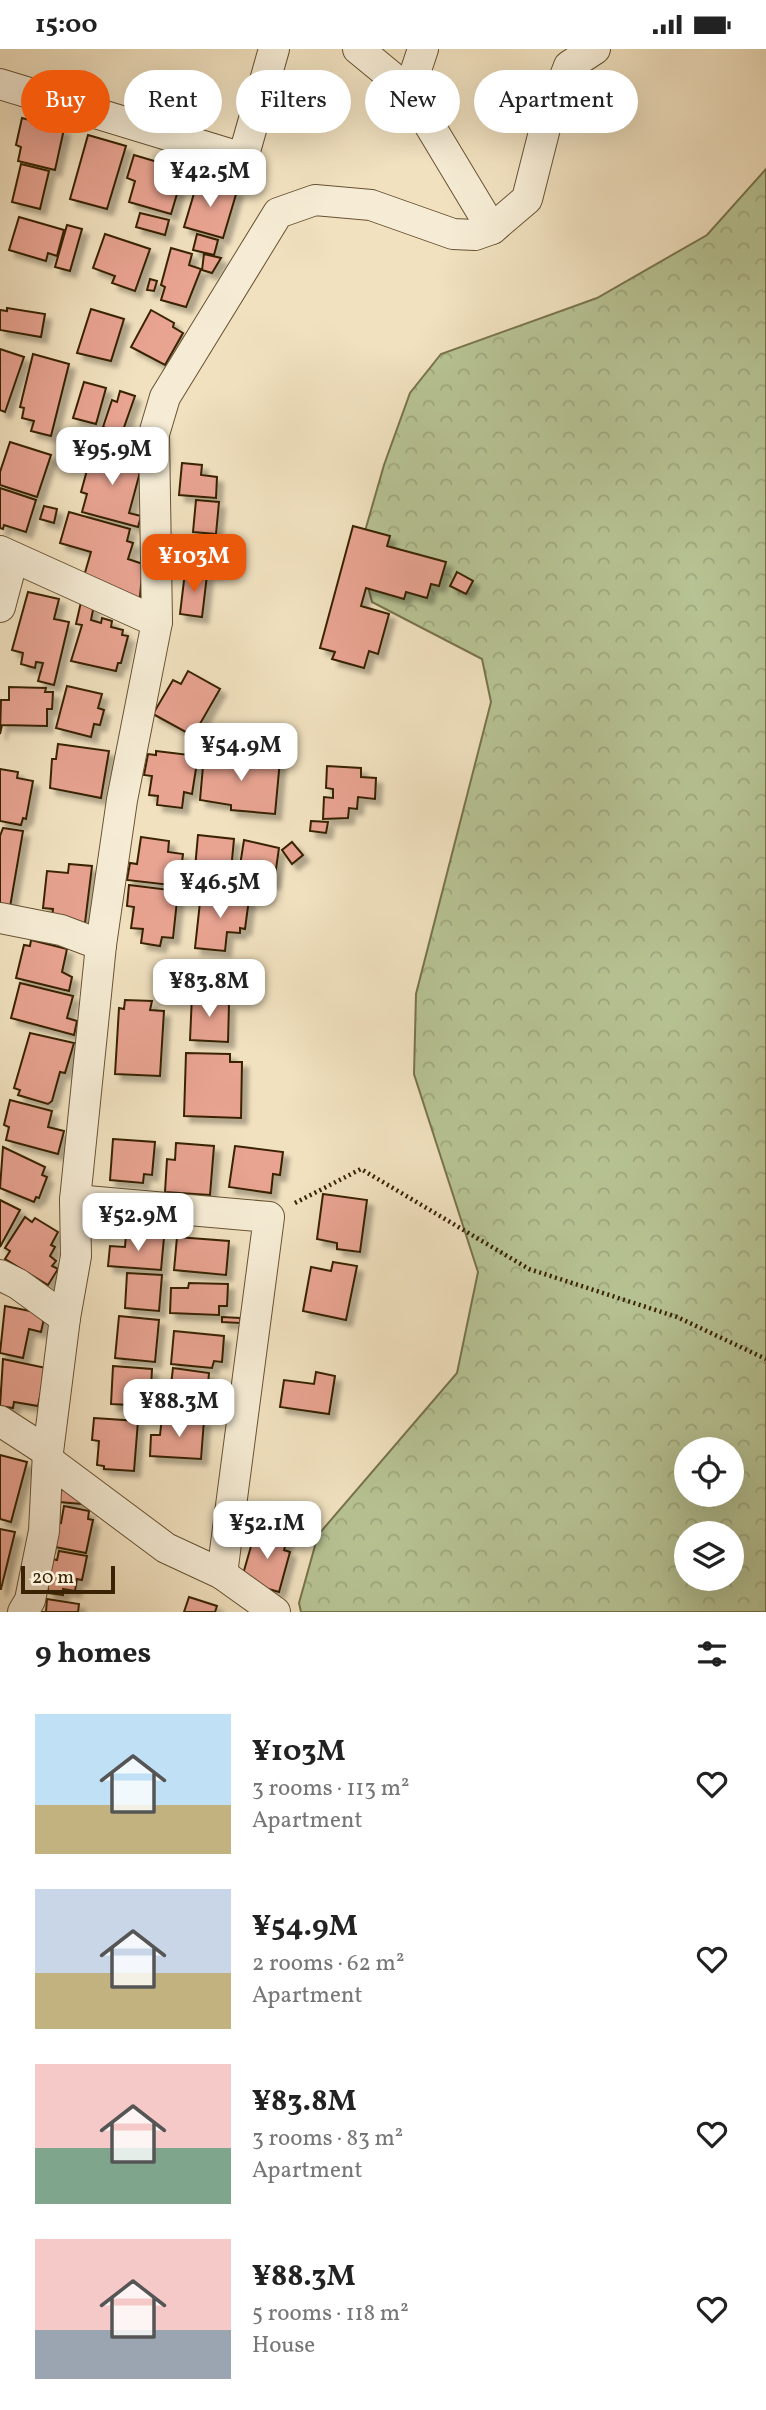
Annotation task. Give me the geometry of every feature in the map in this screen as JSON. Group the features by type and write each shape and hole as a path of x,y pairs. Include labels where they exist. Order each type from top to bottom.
{"street":[{"path":"0,84 243,158 274,49"},
{"path":"358,49 384,70"},
{"path":"416,70 423,49"},
{"path":"23,1612 30,1600 44,1531 48,1456 65,1318 76,1257 75,1200 101,945 122,800 157,622 154,434 166,397 278,213 315,200 371,205 453,234 475,235 492,229 527,199 545,128 569,66 595,49"},
{"path":"434,133 492,229"},
{"path":"0,607 7,554 157,622"},
{"path":"0,918 61,930 101,945"},
{"path":"75,1200 269,1217 222,1574"},
{"path":"0,1275 18,1284 65,1318"},
{"path":"0,1421 166,1548 222,1574 264,1608"}],"path":[{"path":"269,1217 361,1169 529,1269 677,1317 766,1359"}],"green space":[{"path":"766,169 766,1612 301,1612 299,1603 318,1535 457,1373 478,1272 414,1074 416,994 491,702 482,659 372,602 359,552 384,465 410,393 441,354 597,298 707,235"}],"building":[{"path":"21,122 21,133 63,133 55,170 18,161 21,147 16,145"},
{"path":"88,135 126,146 107,209 70,199"},
{"path":"134,155 161,163 164,155 178,159 176,165 185,167 171,214 129,202 135,181 127,178"},
{"path":"199,158 213,162 210,174 197,171"},
{"path":"21,164 49,171 40,209 12,202"},
{"path":"198,180 237,191 223,238 184,227"},
{"path":"140,213 169,220 165,235 136,227"},
{"path":"19,217 64,230 57,256 48,253 46,261 9,250"},
{"path":"67,225 82,229 70,271 55,267"},
{"path":"105,234 150,249 135,291 112,283 115,276 93,268"},
{"path":"197,234 218,240 214,255 193,250"},
{"path":"171,248 192,254 189,265 201,269 186,307 161,300 165,287 161,285"},
{"path":"204,254 221,258 212,273 202,270"},
{"path":"150,279 157,281 154,291 147,290"},
{"path":"7,308 45,314 41,337 0,330 0,310 7,311"},
{"path":"91,309 124,319 111,361 77,353"},
{"path":"151,310 174,323 173,327 183,333 165,365 131,347"},
{"path":"0,349 24,357 5,412 0,410"},
{"path":"33,354 69,364 51,436 31,431 34,421 22,418 24,408 20,407"},
{"path":"84,382 106,388 96,424 73,418"},
{"path":"120,391 135,396 122,433 103,427 112,400 117,402"},
{"path":"98,429 141,443 137,455 94,441"},
{"path":"10,442 51,455 37,497 0,485 0,472"},
{"path":"93,448 143,461 129,513 141,516 138,527 82,512 87,494 81,492"},
{"path":"182,463 202,465 201,475 217,477 216,498 179,495"},
{"path":"0,488 36,500 26,532 4,525 3,529 0,528"},
{"path":"196,500 219,502 216,534 193,532"},
{"path":"44,506 57,509 54,523 40,519"},
{"path":"69,512 130,529 127,541 133,543 128,559 143,564 139,607 84,576 91,552 60,543"},
{"path":"353,526 390,536 387,546 446,562 439,586 431,584 427,598 406,592 404,599 366,588 361,606 389,614 378,654 369,651 364,668 332,659 335,652 320,648"},
{"path":"193,535 220,538 217,573 190,570"},
{"path":"185,572 207,575 202,617 180,614"},
{"path":"457,572 473,581 466,594 450,586"},
{"path":"28,592 59,599 54,619 69,622 54,685 38,681 43,663 36,662 35,668 21,664 23,653 12,650"},
{"path":"81,602 94,605 91,620 101,623 102,618 112,621 111,627 123,630 122,635 128,636 121,663 118,663 116,671 71,661 82,625 76,624"},
{"path":"188,671 220,689 193,736 153,714 173,680 181,684"},
{"path":"67,686 102,694 98,708 104,710 100,725 94,724 91,737 56,728"},
{"path":"9,687 46,688 45,692 53,692 52,709 47,709 47,726 2,725 0,734 1,700 9,700"},
{"path":"263,729 283,733 280,748 261,744"},
{"path":"58,744 109,751 101,798 50,788 52,759 56,759"},
{"path":"156,751 198,756 192,794 184,792 182,808 157,805 158,796 149,795 152,776 144,775 148,754 156,755"},
{"path":"204,755 280,760 275,814 231,810 231,805 200,800"},
{"path":"327,766 361,768 361,777 376,778 375,799 358,797 357,809 349,808 348,818 323,819 324,797 333,798 333,789 326,788"},
{"path":"0,769 18,772 17,778 33,781 26,819 23,818 21,825 0,821"},
{"path":"311,821 328,822 326,833 310,831"},
{"path":"3,828 23,831 10,907 0,906 0,836"},
{"path":"198,835 234,839 229,891 191,887 192,884 186,884 188,867 195,868"},
{"path":"141,837 169,841 168,852 183,854 179,886 127,880 130,863 137,864"},
{"path":"244,840 279,848 274,883 269,882 266,896 236,891"},
{"path":"292,842 303,855 292,864 282,850"},
{"path":"69,864 92,866 85,923 52,920 53,909 43,908 47,871 68,873"},
{"path":"129,885 178,891 173,938 162,937 160,946 141,943 143,929 131,928 134,907 127,906"},
{"path":"201,893 249,899 245,929 240,928 240,933 227,932 225,951 195,948"},
{"path":"31,940 67,949 62,972 72,977 69,991 16,978 24,945 30,946"},
{"path":"20,983 73,996 67,1018 77,1021 74,1035 11,1018"},
{"path":"192,995 218,995 218,1003 229,1004 228,1042 190,1040"},
{"path":"125,1000 152,1001 150,1010 164,1011 160,1076 115,1074 119,1008 124,1009"},
{"path":"30,1033 74,1043 65,1073 60,1072 52,1101 48,1104 18,1095 20,1090 14,1088"},
{"path":"186,1053 230,1054 230,1062 242,1062 241,1118 184,1116"},
{"path":"10,1100 52,1111 48,1127 64,1131 58,1154 6,1140 9,1127 4,1125"},
{"path":"113,1139 155,1142 152,1175 144,1174 143,1183 110,1180"},
{"path":"176,1143 214,1146 210,1195 165,1192 167,1159 175,1160"},
{"path":"235,1146 283,1152 280,1175 273,1174 271,1193 229,1187"},
{"path":"3,1147 45,1167 42,1175 47,1177 39,1198 36,1197 34,1202 0,1188"},
{"path":"323,1194 367,1200 360,1252 337,1249 337,1243 317,1239"},
{"path":"0,1200 20,1210 0,1247"},
{"path":"25,1217 32,1222 35,1218 58,1232 51,1245 55,1247 50,1256 56,1261 52,1266 58,1269 48,1285 5,1259 10,1251 5,1248"},
{"path":"126,1235 164,1237 161,1270 108,1266 110,1246 125,1247"},
{"path":"177,1237 229,1241 226,1275 174,1270"},
{"path":"333,1262 357,1266 346,1320 303,1311 311,1267 331,1271"},
{"path":"127,1273 162,1275 159,1311 125,1308"},
{"path":"189,1283 228,1284 227,1306 219,1306 219,1315 170,1313 171,1288 188,1288"},
{"path":"5,1306 45,1314 41,1332 29,1329 23,1358 0,1353"},
{"path":"119,1316 159,1320 155,1362 115,1358"},
{"path":"222,1317 240,1318 240,1323 222,1322"},
{"path":"174,1331 224,1336 222,1362 214,1361 212,1368 171,1364"},
{"path":"3,1359 46,1368 38,1406 14,1402 13,1408 0,1406"},
{"path":"113,1366 152,1369 150,1406 111,1404"},
{"path":"173,1368 209,1373 205,1415 168,1411"},
{"path":"316,1372 335,1376 329,1414 280,1407 284,1380 314,1384"},
{"path":"162,1417 204,1420 201,1459 150,1456 151,1435 160,1435"},
{"path":"94,1418 138,1421 134,1471 104,1469 104,1466 97,1465 99,1441 92,1440"},
{"path":"0,1455 27,1462 11,1522 0,1519"},
{"path":"71,1486 83,1496 82,1504 59,1502 60,1491"},
{"path":"64,1506 89,1511 88,1519 93,1520 86,1553 50,1546 55,1522 61,1523"},
{"path":"0,1529 15,1532 1,1589 0,1589"},
{"path":"256,1529 288,1538 284,1550 290,1552 279,1592 241,1581"},
{"path":"59,1551 87,1556 82,1580 77,1579 75,1591 63,1589 63,1595 49,1593 47,1585 52,1559 57,1560"},
{"path":"189,1597 217,1606 215,1612 184,1612"},
{"path":"47,1599 79,1604 78,1612 46,1612"}]}
